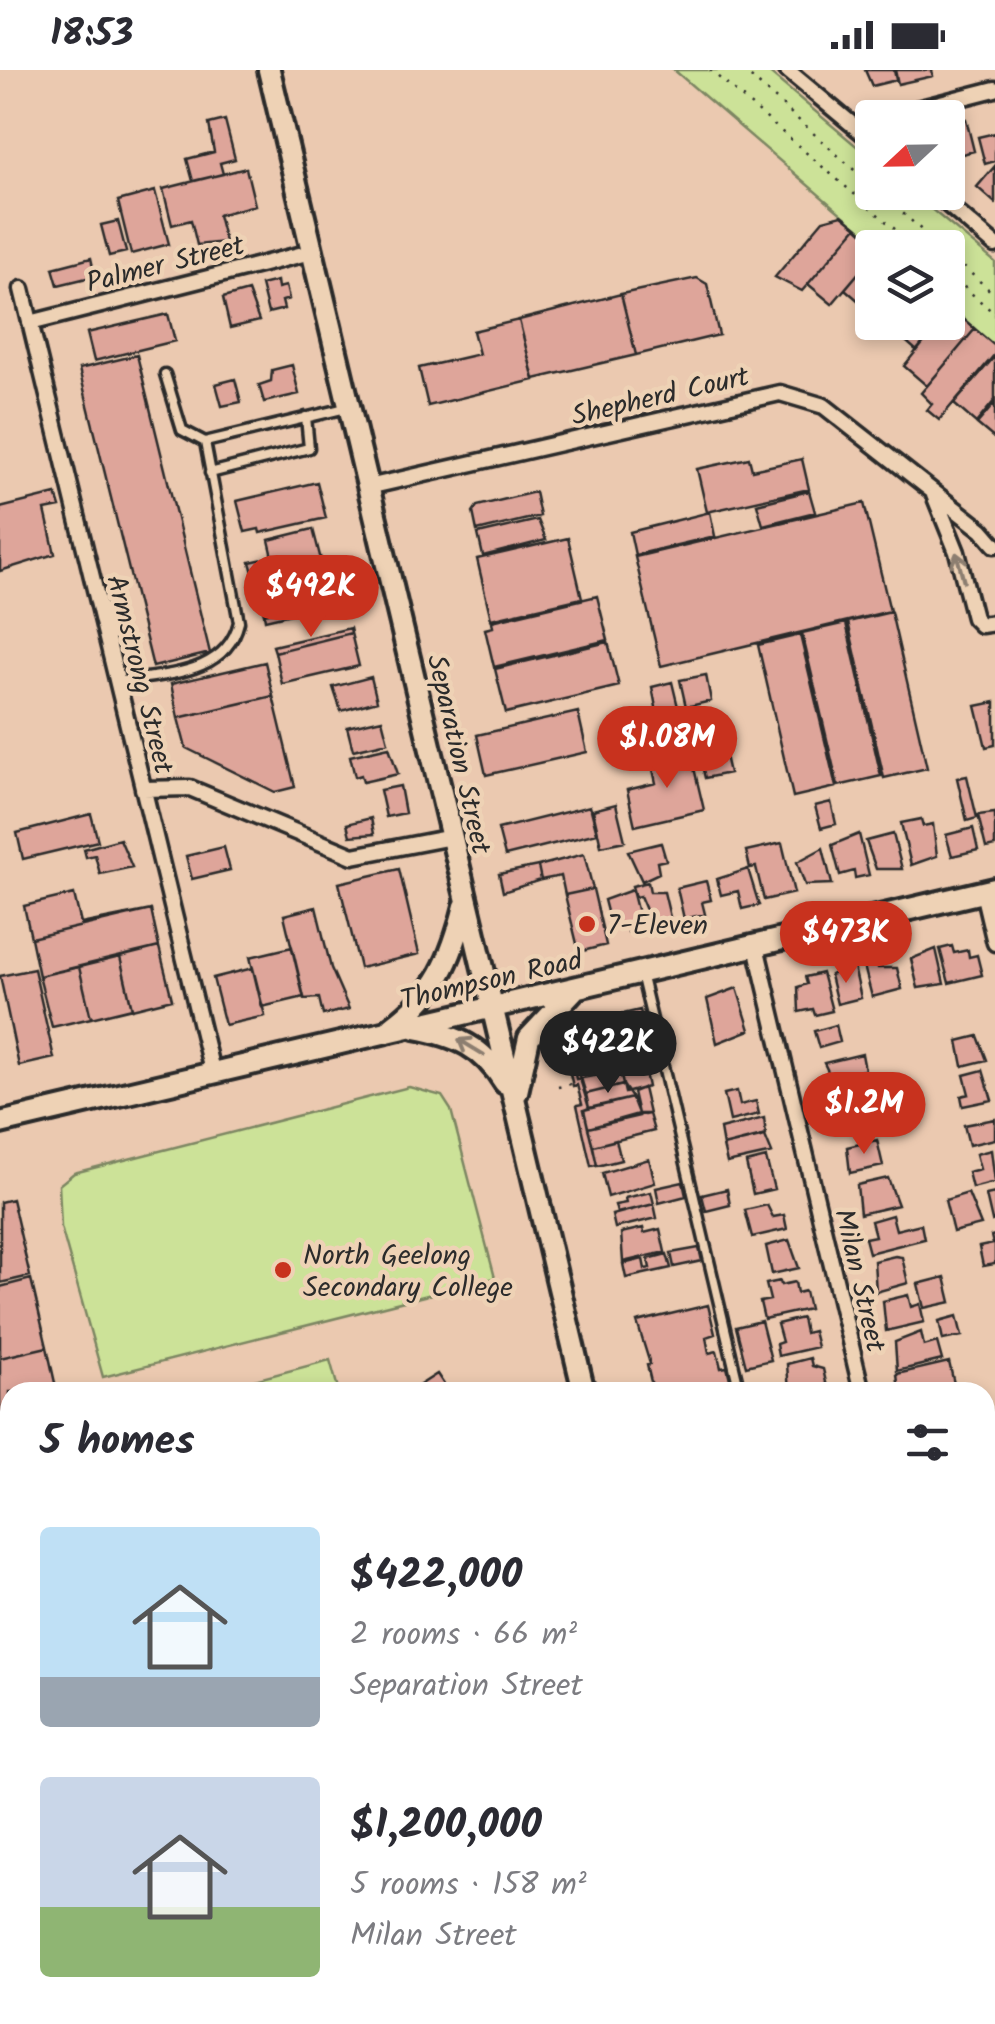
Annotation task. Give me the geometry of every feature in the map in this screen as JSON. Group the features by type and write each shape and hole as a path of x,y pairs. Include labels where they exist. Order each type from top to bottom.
{"main road":[{"name":"Separation Street","path":"269,70 582,1382"},
{"name":"Thompson Road","path":"0,1124 989,891"},
{"path":"396,1029 442,976 467,901"},
{"path":"515,1103 529,1038 575,988"},
{"path":"396,1029 442,1033 475,1046 492,1062 515,1103"}],"street":[{"path":"787,70 855,122"},
{"path":"952,100 995,89"},
{"path":"954,210 995,246"},
{"name":"Palmer Street","path":"30,323 311,252"},
{"name":"Armstrong Street","path":"22,289 212,1071"},
{"name":"Shepherd Court","path":"368,487 780,393 824,406 995,545"},
{"name":"Shepherd Court","path":"934,494 957,552 974,618 980,625 995,623"},
{"path":"143,789 190,788 352,856 452,837"},
{"path":"989,891 995,944"},
{"name":"Milan Street","path":"756,946 860,1382"}],"lane":[{"path":"165,374 182,430 205,442 348,407"},
{"path":"210,473 309,448 306,418"},
{"path":"118,682 212,663 237,632 239,622 205,442"},
{"path":"641,973 738,1382"}],"path":[{"path":"710,70 896,230"},
{"path":"743,70 855,171"},
{"path":"900,210 922,230"},
{"path":"965,268 995,294"},
{"path":"965,288 995,314"},
{"path":"558,1086 571,1084"}],"green space":[{"path":"674,70 766,70 855,145 855,210 932,210 957,230 860,230"},
{"path":"965,237 995,262 995,347 965,321"},
{"path":"409,1087 442,1096 451,1110 495,1278 103,1377 61,1227 59,1185 74,1173"},
{"path":"330,1360 336,1382 255,1382"}],"building":[{"path":"865,70 894,70 896,80 872,86"},
{"path":"895,70 932,70 933,76 898,84"},
{"path":"965,119 974,151 965,153"},
{"path":"225,120 235,159 220,163 223,174 193,181 187,159 214,152 209,124"},
{"path":"995,133 995,161 985,164 978,137"},
{"path":"995,166 995,203 977,187"},
{"path":"246,168 255,205 218,215 225,242 197,245 191,220 172,225 163,189"},
{"path":"155,191 169,244 131,254 118,201"},
{"path":"842,215 857,227 802,291 775,277 823,220"},
{"path":"118,221 126,252 109,256 101,225"},
{"path":"857,227 860,230 855,230 855,277 832,304 808,284"},
{"path":"91,258 95,276 58,285 53,268"},
{"path":"855,277 855,298 845,289"},
{"path":"697,278 707,284 719,335 636,355 621,294"},
{"path":"277,281 278,288 286,286 289,299 282,301 284,309 268,313 261,285"},
{"path":"248,291 259,321 230,328 223,298"},
{"path":"621,294 636,355 534,379 519,320"},
{"path":"168,314 175,341 94,361 87,333"},
{"path":"519,320 534,380 428,406 419,368 479,354 473,331"},
{"path":"965,320 975,329 927,386 904,366 925,340 965,340"},
{"path":"975,329 995,346 995,354 939,420 927,410 932,404 921,393"},
{"path":"904,340 926,340 917,351"},
{"path":"137,355 210,653 153,667 79,369"},
{"path":"995,356 995,400 976,423 954,404"},
{"path":"292,365 299,394 264,402 259,385 271,381 272,370"},
{"path":"235,379 241,402 222,406 216,384"},
{"path":"995,403 995,439 977,424"},
{"path":"749,458 752,470 802,459 809,489 707,512 697,469"},
{"path":"317,482 326,518 260,533 259,529 245,532 237,501"},
{"path":"809,491 815,512 763,525 757,504"},
{"path":"535,492 540,516 477,531 473,512 477,506"},
{"path":"56,494 60,507 45,510 55,554 0,571 0,508"},
{"path":"864,503 890,611 661,666 635,557"},
{"path":"710,512 715,536 635,555 630,532"},
{"path":"538,520 546,540 483,556 478,534"},
{"path":"313,529 321,560 254,576 250,562 273,557 269,540"},
{"path":"568,538 582,598 491,619 477,559"},
{"path":"334,562 342,596 264,614 256,580"},
{"path":"342,596 343,602 265,620 264,614"},
{"path":"597,596 608,640 494,667 485,629 493,627 492,621"},
{"path":"891,612 927,768 884,778 848,622"},
{"path":"846,623 881,776 838,786 802,633"},
{"path":"350,628 351,633 275,652 273,646"},
{"path":"351,633 359,666 282,684 275,652"},
{"path":"800,635 836,787 793,797 758,645"},
{"path":"608,642 619,686 506,713 495,669"},
{"path":"265,662 273,696 178,718 171,684"},
{"path":"706,675 711,701 686,707 680,680"},
{"path":"371,677 377,701 341,711 333,687"},
{"path":"672,682 678,707 657,712 652,687"},
{"path":"273,696 295,787 275,792 186,748 178,718"},
{"path":"995,702 995,745 986,747 976,706"},
{"path":"578,712 587,752 486,775 477,735"},
{"path":"382,719 388,742 353,750 347,727"},
{"path":"720,734 729,773 705,778 696,740"},
{"path":"389,747 398,774 363,782 361,775 355,777 350,756"},
{"path":"690,751 704,810 635,826 627,790 656,783 651,760"},
{"path":"967,776 977,818 967,821 957,778"},
{"path":"400,786 405,813 386,817 380,790"},
{"path":"831,802 836,824 821,828 815,806"},
{"path":"616,804 625,841 601,846 593,810"},
{"path":"590,806 597,833 505,856 498,829"},
{"path":"995,813 995,846 986,848 978,815"},
{"path":"91,814 98,841 23,859 17,833"},
{"path":"371,818 374,834 350,836 347,824"},
{"path":"921,819 923,826 933,824 937,856 911,865 901,823"},
{"path":"973,828 978,850 952,856 946,835"},
{"path":"859,834 869,875 855,878 854,871 840,875 832,845"},
{"path":"893,834 902,869 876,869 866,841"},
{"path":"120,839 132,867 100,874 95,855 86,857 84,849"},
{"path":"661,843 666,860 657,862 659,873 642,881 628,851"},
{"path":"782,843 794,893 764,900 756,867 750,868 746,851"},
{"path":"224,847 230,870 192,879 186,856"},
{"path":"823,848 832,884 805,885 797,862"},
{"path":"584,854 593,889 565,895 561,876 541,880 538,866"},
{"path":"538,866 541,880 503,892 499,874"},
{"path":"399,869 419,954 360,968 339,883"},
{"path":"748,869 759,905 742,909 738,891 721,895 717,879"},
{"path":"706,881 711,900 702,902 705,914 684,919 677,888"},
{"path":"648,882 650,892 664,892 670,917 666,921 652,924 640,896 635,897 632,886"},
{"name":"7-Eleven","path":"593,889 606,945 579,952 565,895"},
{"path":"632,890 642,929 628,932 625,924 611,927 604,900"},
{"path":"74,894 81,924 151,910 31,938 24,906"},
{"path":"316,907 331,968 349,1009 323,1015 319,998 304,999 284,915"},
{"path":"151,910 159,947 39,976 31,938"},
{"path":"952,946 954,953 968,950 969,957 977,955 982,975 949,983 940,949"},
{"path":"159,947 172,999 132,1009 120,957"},
{"path":"292,947 304,997 262,1007 250,957"},
{"path":"936,949 944,984 918,988 911,959"},
{"path":"120,957 132,1008 91,1018 79,967"},
{"path":"877,963 878,968 897,968 902,989 872,997 864,966"},
{"path":"79,967 91,1018 52,1027 39,976"},
{"path":"854,967 861,998 837,1004 830,975"},
{"path":"253,968 265,1016 225,1025 213,978"},
{"path":"34,969 54,1058 19,1066 0,976"},
{"path":"822,973 832,1011 815,1015 813,1009 799,1012 798,987 807,984 805,977"},
{"path":"737,988 750,1030 717,1043 707,999"},
{"path":"640,1010 646,1034 640,1036 635,1017 566,1034 589,1108 584,1110 597,1165 591,1166 577,1105 582,1104 577,1085 573,1086 559,1029"},
{"path":"635,1017 652,1061 643,1063 648,1087 625,1093 609,1024"},
{"path":"609,1024 609,1043 570,1050 566,1034"},
{"path":"836,1025 840,1042 819,1048 814,1031"},
{"path":"978,1036 987,1060 963,1066 958,1041"},
{"path":"603,1042 607,1057 573,1065 570,1050"},
{"path":"862,1054 865,1070 856,1072 860,1088 836,1088 824,1063"},
{"path":"607,1057 611,1073 576,1079 573,1065"},
{"path":"983,1070 992,1100 963,1106 961,1096 969,1094 964,1075"},
{"path":"620,1071 623,1085 586,1094 581,1078"},
{"path":"623,1085 632,1098 589,1108 586,1094"},
{"path":"643,1088 649,1114 644,1115 638,1114 633,1092"},
{"path":"737,1091 740,1105 756,1101 759,1114 730,1121 724,1094"},
{"path":"860,1095 866,1121 847,1125 845,1113 836,1115 833,1101"},
{"path":"632,1098 639,1116 588,1128 584,1110"},
{"path":"649,1114 654,1131 593,1146 588,1128"},
{"path":"764,1118 766,1135 723,1146 720,1129"},
{"path":"995,1119 995,1139 969,1145 964,1125"},
{"path":"765,1136 772,1153 727,1163 723,1146"},
{"path":"616,1140 621,1160 597,1166 593,1146"},
{"path":"877,1140 883,1166 850,1173 847,1147"},
{"path":"991,1150 995,1182 972,1188 968,1172 980,1169 976,1154"},
{"path":"766,1158 774,1189 753,1194 746,1163"},
{"path":"649,1159 655,1183 608,1197 602,1173"},
{"path":"888,1178 898,1205 860,1214 857,1185"},
{"path":"683,1182 686,1196 659,1203 656,1188"},
{"path":"727,1189 730,1205 706,1211 702,1195"},
{"path":"651,1192 654,1204 617,1213 615,1205 626,1203 625,1198"},
{"path":"968,1193 981,1225 953,1232 945,1200"},
{"path":"995,1193 995,1220 992,1221 986,1195"},
{"path":"12,1199 30,1276 0,1283 0,1202"},
{"path":"654,1204 657,1218 615,1228 612,1215"},
{"path":"767,1205 773,1217 784,1215 787,1229 752,1237 745,1210"},
{"path":"892,1215 896,1230 921,1224 924,1239 869,1253 865,1238 875,1236 871,1221"},
{"path":"643,1228 644,1233 660,1229 665,1252 623,1262 621,1233"},
{"path":"995,1235 995,1264 983,1266 979,1247 993,1244 991,1236"},
{"path":"789,1240 799,1268 772,1274 766,1246"},
{"path":"699,1248 702,1261 674,1267 671,1253"},
{"path":"667,1254 671,1268 626,1278 623,1264 643,1259 645,1269 650,1268 648,1259"},
{"path":"902,1257 908,1283 876,1292 874,1261"},
{"path":"945,1277 951,1302 924,1308 918,1284"},
{"path":"31,1279 47,1347 0,1358 0,1287"},
{"path":"780,1281 781,1285 795,1282 797,1293 805,1291 809,1309 764,1319 760,1302 770,1300 766,1284"},
{"path":"908,1295 911,1307 920,1304 924,1322 886,1331 883,1301"},
{"path":"708,1305 715,1334 706,1337 709,1353 717,1351 721,1368 727,1367 731,1382 651,1382 647,1365 650,1364 637,1322"},
{"path":"957,1316 962,1336 943,1340 939,1321"},
{"path":"802,1318 805,1333 813,1331 817,1347 778,1356 776,1344 782,1342 777,1324"},
{"path":"761,1321 771,1360 746,1366 736,1327"},
{"path":"921,1332 924,1346 937,1342 942,1360 897,1371 895,1342"},
{"path":"47,1347 55,1382 0,1382 0,1358"},
{"path":"810,1358 812,1366 823,1369 826,1382 788,1382 787,1364"},
{"path":"949,1362 954,1382 898,1382 897,1374"},
{"path":"437,1374 442,1382 425,1382"}],"place":[{"name":"7-Eleven","path":"587,924"},
{"name":"North Geelong Secondary College","path":"283,1270"}]}
